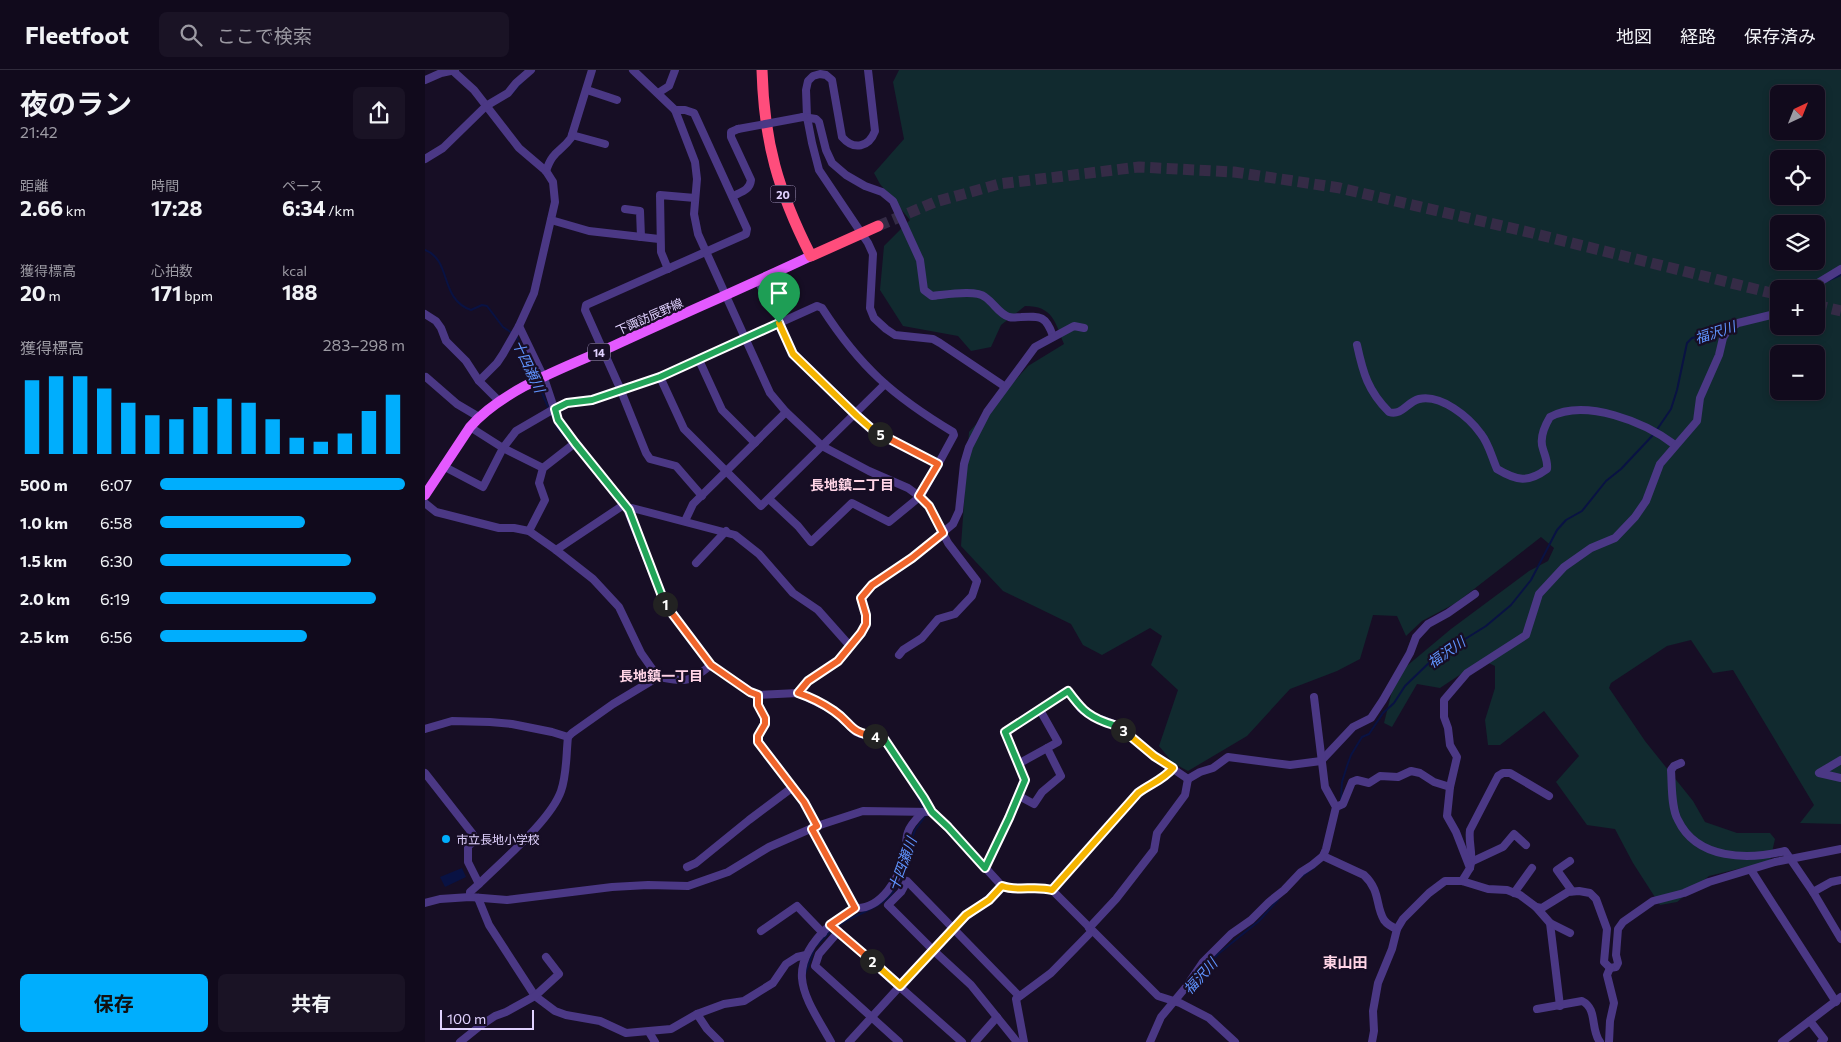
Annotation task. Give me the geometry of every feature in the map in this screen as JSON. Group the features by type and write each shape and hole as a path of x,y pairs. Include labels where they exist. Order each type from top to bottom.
{"highway":[{"name":"20","path":"762,70 768,130 793,207 813,255"},
{"path":"813,255 878,226"}],"main road":[{"name":"下諏訪辰野線","path":"425,495 470,427 499,401 603,350 813,255"}],"street":[{"path":"425,80 453,70 474,90 519,148 546,171 553,182 555,191 555,202 534,293 519,326 497,363 479,380"},
{"path":"425,159 443,148 486,106 508,93 531,70"},
{"path":"546,171 554,153 567,143 572,135 592,70"},
{"path":"633,70 675,110 695,162 697,180 694,214 698,234 770,393 786,412 822,446 869,471 908,488 919,496 929,506 948,544 977,581 974,592 955,614 939,619 922,638 903,650 899,655"},
{"path":"658,93 669,86 675,70"},
{"path":"868,70 875,131 869,142 858,146 852,145 842,137 834,85 827,75 813,76 808,81 805,117 819,170 869,242 873,254 870,308 874,318 895,335 933,339 1005,386"},
{"path":"587,90 617,100"},
{"path":"675,110 685,110 694,113 733,196 747,229 746,234 586,305 585,310 650,459 676,466 702,496"},
{"path":"733,196 747,190 751,185 751,180 731,137 731,132 738,129 805,117 816,119 819,122 826,150 832,163 846,175 865,186 882,192 893,201 920,260 924,290 931,296 975,293 984,296 1001,313 1010,317 1038,316 1045,319 1053,336"},
{"path":"572,135 605,144"},
{"path":"668,269 661,252 659,238 660,196 695,198"},
{"path":"625,209 640,211 641,236"},
{"path":"551,220 589,231 659,238"},
{"path":"1823,280 1841,269"},
{"path":"758,280 770,307"},
{"path":"443,466 483,487 503,448 516,431 555,409 567,403 592,400 660,377 817,306 821,308 857,358 885,384 918,410 953,432 954,435 919,496 889,522 851,503 811,542 769,499"},
{"path":"425,314 436,321 446,341 466,361 479,380 499,401"},
{"path":"1471,865 1447,816 1450,787 1457,758 1450,745 1449,728 1444,717 1444,700 1467,673 1526,635 1539,594 1564,567 1591,548 1615,538 1635,517 1646,501 1660,464 1673,443 1697,421 1700,398 1719,355 1723,338 1728,330 1738,323 1770,315"},
{"path":"779,323 793,354 873,430 938,464"},
{"path":"519,326 544,378 558,420 627,507 665,604 711,665 750,692 758,695 798,693 834,711 861,734 880,736 885,740 932,812 1002,886 1012,889 1037,888 1052,890 1158,996 1209,1018 1235,1042"},
{"path":"798,693 808,681 838,661 866,624 866,615 861,598 872,585 912,558 953,524 959,511 964,464 969,447 987,412 1035,347 1074,326 1084,328"},
{"path":"1357,345 1368,385 1379,402 1389,412 1399,413 1418,399 1429,398 1445,403 1480,432 1497,469 1516,479 1535,478 1547,469 1548,464 1541,436 1550,417 1563,412 1580,409 1637,422 1673,443"},
{"path":"699,360 722,410 755,443"},
{"path":"426,377 457,404 479,417"},
{"path":"660,377 684,429 761,506 885,384"},
{"path":"685,521 693,504 786,412"},
{"path":"470,427 503,448 543,468"},
{"path":"529,531 545,500 539,483 543,468 575,443"},
{"path":"425,503 436,512 499,528 529,531 556,550 598,584 619,607 641,652 658,677"},
{"path":"556,550 627,507 726,531 735,535 759,554 793,593 818,610 850,646"},
{"path":"696,563 726,531"},
{"path":"1188,779 1213,768 1228,757 1290,765 1321,761 1353,727 1371,718 1410,653 1417,637 1428,624 1475,594"},
{"path":"711,665 697,677 688,680 680,681 658,677 613,704 568,737 565,774 561,792 552,808 531,833 470,892 535,996 555,1011 566,1016 600,1021 626,1033 671,1029 697,1014 724,1004 744,1001 773,983 786,964 797,957 806,955"},
{"path":"985,868 1025,780 1005,732 1068,691 1081,708 1092,716 1117,725 1154,756 1188,779"},
{"path":"758,695 758,705 765,718 765,724 758,736 758,742 804,802 814,828 855,908"},
{"path":"1150,1042 1161,1017 1186,987 1203,962 1231,934 1251,920 1284,890 1301,872 1312,866 1323,856 1329,840 1330,826 1336,807 1325,787 1314,697"},
{"path":"1018,764 1058,742 1040,710"},
{"path":"425,729 453,721 491,722 512,724 568,737"},
{"path":"1019,796 1034,804 1042,792 1061,776 1047,748"},
{"path":"1841,760 1819,774 1841,778"},
{"path":"1681,763 1671,770 1673,793 1677,820 1688,835 1705,849 1737,856 1763,856 1785,851 1813,892 1841,939"},
{"path":"1052,890 1138,793 1150,784 1165,778 1173,768"},
{"path":"1336,807 1343,804 1352,782 1357,780 1369,783 1380,776 1398,777 1411,771 1420,773 1434,782 1450,787"},
{"path":"425,773 472,832 476,840 468,846 468,862 479,884"},
{"path":"1471,865 1470,830 1498,776 1510,773 1549,796"},
{"path":"1021,1042 1016,998 1051,972 1091,930 1116,899 1154,850 1157,833 1185,795 1188,779"},
{"path":"687,867 696,863 793,787"},
{"path":"425,903 440,898 474,897 507,900 648,885 688,886 728,872 769,847 814,828 863,811 932,812"},
{"path":"883,902 905,855 908,830 922,813"},
{"path":"1462,881 1471,865 1503,847 1514,834 1526,844"},
{"path":"1610,968 1616,967 1618,963 1616,947 1618,929 1623,922 1639,909 1653,901 1684,893 1709,882 1791,858 1841,848"},
{"path":"1323,856 1369,880 1378,897 1383,918 1388,924 1397,929"},
{"path":"1569,861 1557,870 1572,891"},
{"path":"1514,893 1532,868"},
{"path":"1751,870 1838,999 1782,1042"},
{"path":"1813,892 1831,882 1841,880"},
{"path":"831,1042 807,1000 803,988 801,975 806,955 814,942 830,925 855,908 883,902 901,892 907,881 1019,996"},
{"path":"1372,1042 1374,1032 1373,1011 1378,983 1392,949 1397,929 1403,919 1429,893 1445,881 1462,881 1488,889 1507,890 1520,895 1536,907 1550,922 1570,933"},
{"path":"849,1042 953,928 966,915 989,900 1002,886"},
{"path":"1536,907 1542,908 1572,891 1591,894 1596,899 1607,929 1605,962 1610,968"},
{"path":"883,902 971,985 997,1017 1021,1042"},
{"path":"761,931 797,906 823,933"},
{"path":"1550,922 1560,1006"},
{"path":"830,925 962,1042"},
{"path":"839,931 819,954 815,966 899,1042"},
{"path":"461,1042 495,1016 535,996 559,974 546,957"},
{"path":"1609,1042 1610,1020 1615,1003 1607,975 1610,968"},
{"path":"1537,1010 1582,1001 1588,1004 1600,1042"},
{"path":"697,1014 707,1029 720,1042"},
{"path":"975,1042 997,1017"},
{"path":"1810,1021 1824,1039 1821,1042"},
{"path":"649,1032 655,1042"}],"green space":[{"path":"899,70 1841,70 1841,824 1800,823 1814,805 1733,670 1713,673 1691,640 1667,646 1611,683 1609,688 1645,741 1693,801 1705,822 1737,833 1770,833 1775,839 1770,861 1709,876 1677,902 1660,905 1633,863 1615,829 1587,825 1556,782 1579,756 1544,711 1500,745 1488,745 1485,720 1495,688 1495,666 1482,660 1440,688 1417,684 1392,727 1384,723 1396,675 1451,629 1529,571 1548,561 1554,548 1541,537 1456,603 1422,621 1406,636 1397,616 1373,615 1360,659 1337,671 1290,689 1247,736 1188,771 1173,763 1159,746 1178,690 1151,665 1162,636 1150,628 1102,655 1083,645 1071,624 1003,591 961,546 969,432 1028,366 1064,344 1052,317 1042,309 1034,307 1025,306 1001,325 991,347 971,351 958,336 903,326 880,290 884,246 910,220 880,184 874,173 904,139 893,82"}],"shaded area":[{"path":"462,868 466,877 445,887 440,877"}],"waterway":[{"name":"十四瀬川","path":"511,94 521,83"},
{"name":"十四瀬川","path":"425,250 439,262 454,297 461,305 471,310 482,305 487,306 503,327 512,333"},
{"name":"福沢川","path":"1827,281 1841,275"},
{"name":"福沢川","path":"1656,431 1671,409 1687,343 1692,338 1726,329"},
{"name":"十四瀬川","path":"516,336 535,377"},
{"name":"十四瀬川","path":"538,384 549,409"},
{"name":"十四瀬川","path":"551,413 557,427 570,443"},
{"name":"福沢川","path":"1341,801 1342,782 1351,755 1362,737 1369,734 1405,686 1433,659 1486,626 1511,605 1531,580 1557,530 1566,520 1582,511 1606,481 1621,469 1653,435"},
{"name":"十四瀬川","path":"573,446 620,505"},
{"name":"十四瀬川","path":"670,616 703,660"},
{"name":"十四瀬川","path":"742,690 753,696"},
{"name":"十四瀬川","path":"857,736 877,741 884,745"},
{"name":"十四瀬川","path":"916,793 924,809"},
{"name":"十四瀬川","path":"909,848 915,830 926,815"},
{"name":"福沢川","path":"1301,877 1315,867"},
{"name":"十四瀬川","path":"836,927 881,904 895,890 900,879"},
{"name":"福沢川","path":"1201,971 1218,954 1259,921 1278,900"},
{"name":"十四瀬川","path":"816,946 832,930"},
{"name":"十四瀬川","path":"805,974 814,950"},
{"name":"福沢川","path":"1190,987 1197,977"}],"tunnel":[{"path":"878,226 935,202 999,184 1139,167 1234,172 1340,188 1532,233 1770,293"},
{"path":"1825,307 1841,311"}],"place":[{"name":"市立長地小学校","path":"446,839"}],"district":[{"name":"長地鎮二丁目","path":"852,484"},
{"name":"長地鎮一丁目","path":"661,675"},
{"name":"東山田","path":"1345,962"}],"route":[{"path":"779,323 793,354 873,430 938,464 919,496 929,506 943,533 912,558 872,585 861,598 866,615 866,624 861,633 838,661 808,681 798,693 834,711 856,732 880,736 885,740 932,812 985,868 1025,780 1005,732 1068,691 1081,708 1092,716 1107,723 1117,725 1154,756 1173,768 1165,778 1150,784 1138,793 1052,890 1045,888 1012,889 1002,886 989,900 966,915 900,986 830,925 855,908 812,829 817,826 804,802 758,742 758,736 765,724 765,718 758,705 758,695 750,692 736,680 711,665 672,615 665,604 629,510 558,420 555,409 567,403 592,400 660,377 779,323"}]}
